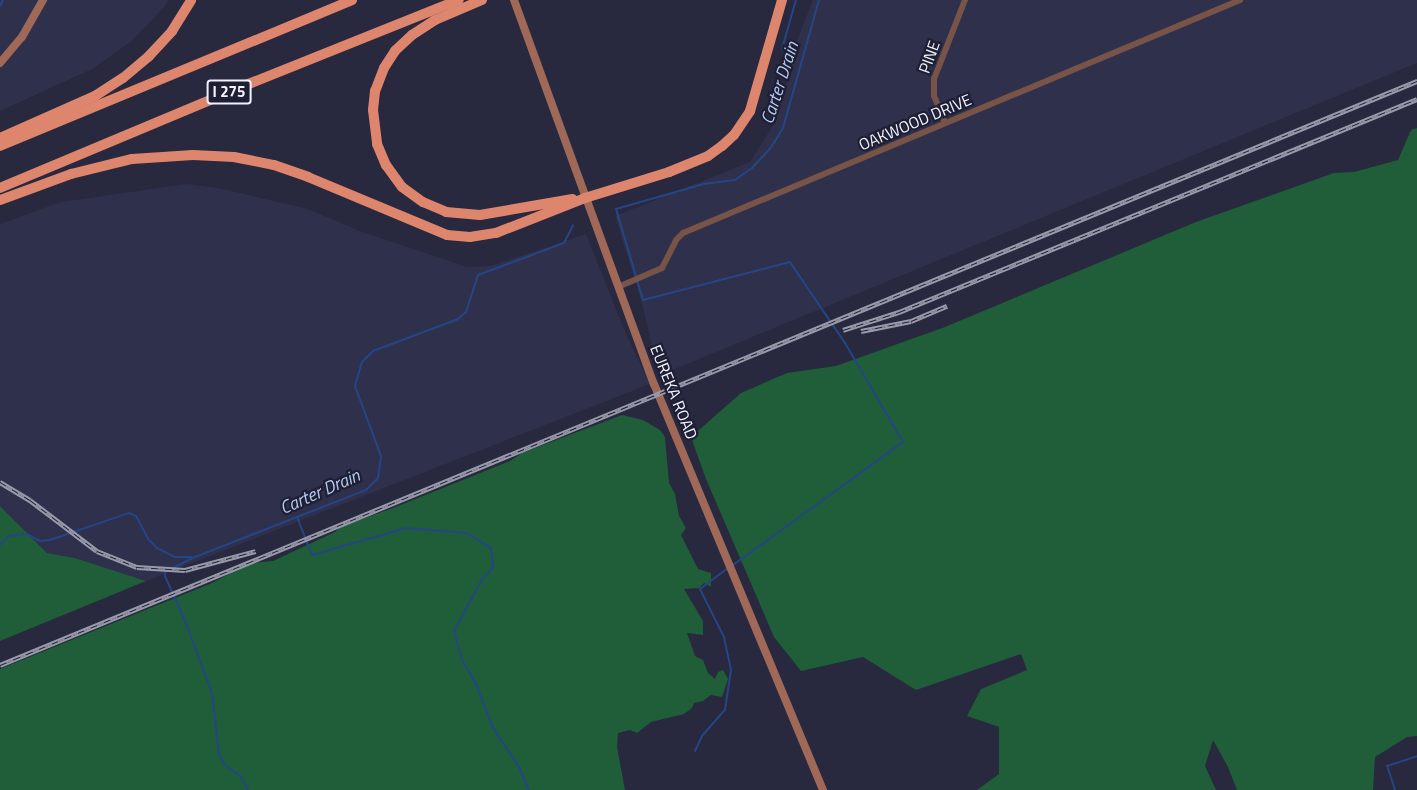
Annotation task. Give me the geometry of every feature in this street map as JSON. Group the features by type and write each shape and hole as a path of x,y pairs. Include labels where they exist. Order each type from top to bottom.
{"highway":[{"path":"0,138 95,96 123,78 149,56 172,31 191,0"},
{"name":"I 275","path":"0,146 352,0"},
{"name":"I 275","path":"0,188 246,85 459,0"},
{"path":"482,0 435,20 412,35 395,51 384,68 375,91 373,110 377,144 386,165 402,187 423,202 446,212 480,215 585,198"},
{"path":"0,200 99,165 159,156 234,157 274,165 353,194 447,235 459,237 496,233 585,198 708,156 734,135 750,111 757,93 782,0"}],"street":[{"path":"0,63 22,37 43,0"},
{"name":"PINE","path":"945,123 934,96 934,79 965,0"},
{"name":"OAKWOOD DRIVE","path":"618,287 662,268 676,240 683,233 1240,0"},
{"name":"EUREKA ROAD","path":"515,3 658,393 823,790"}],"shaded area":[{"path":"0,0 168,0 132,41 92,69 0,111"},
{"path":"813,0 1417,0 1417,63 665,373 659,368 652,347 642,303 615,216 750,162 776,121 798,38"},
{"path":"186,184 218,188 308,209 362,232 467,267 491,266 586,234 626,334 650,384 146,581 75,558 47,553 0,506 0,224 61,202"}],"green space":[{"path":"1417,128 1417,736 1407,737 1375,757 1373,790 1237,790 1228,767 1213,740 1205,766 1216,790 977,790 999,774 999,727 967,716 981,689 1027,670 1021,654 916,690 863,657 801,671 774,637 706,479 691,437 741,393 787,373 836,366 945,327 1196,222 1334,173 1354,172 1398,160 1411,130"},
{"path":"622,415 643,420 660,430 665,437 669,483 675,494 679,516 686,528 681,535 698,569 711,573 711,587 704,583 699,588 684,589 703,621 703,635 687,633 695,656 703,660 708,673 715,679 718,672 723,670 728,679 722,697 711,695 703,701 694,703 692,708 684,714 651,722 637,733 630,730 618,733 617,747 625,790 0,790 0,669 212,583 250,563 273,561 335,532 342,526 393,508 510,461 522,453"},
{"path":"0,506 47,553 75,558 146,581 0,641"}],"waterway":[{"path":"0,6 3,0"},
{"path":"782,49 796,0"},
{"path":"733,565 903,442 845,343 790,262 643,300 616,209 703,184 735,180 752,168 770,149 783,128 819,0"},
{"name":"Carter Drain","path":"248,790 240,776 224,764 219,754 212,693 165,572 195,557 366,490 378,478 381,456 355,386 362,362 373,351 458,319 466,312 478,275 564,243 573,225"},
{"path":"0,545 9,536 27,534 40,541 50,540 129,513 136,516 148,539 157,548 175,557 192,557"},
{"path":"297,517 312,555 406,528 467,533 491,548 493,567 481,581 454,631 461,658 476,684 493,728 519,767 529,790"},
{"path":"695,751 702,736 725,710 731,670 724,637 700,589 728,568"},
{"path":"1395,790 1387,766 1417,756"}],"railway":[{"path":"0,665 1417,81"},
{"path":"843,330 899,312 1417,99"},
{"path":"861,331 911,321 947,306"},
{"path":"0,482 30,500 97,551 137,567 185,570 256,551"}]}
